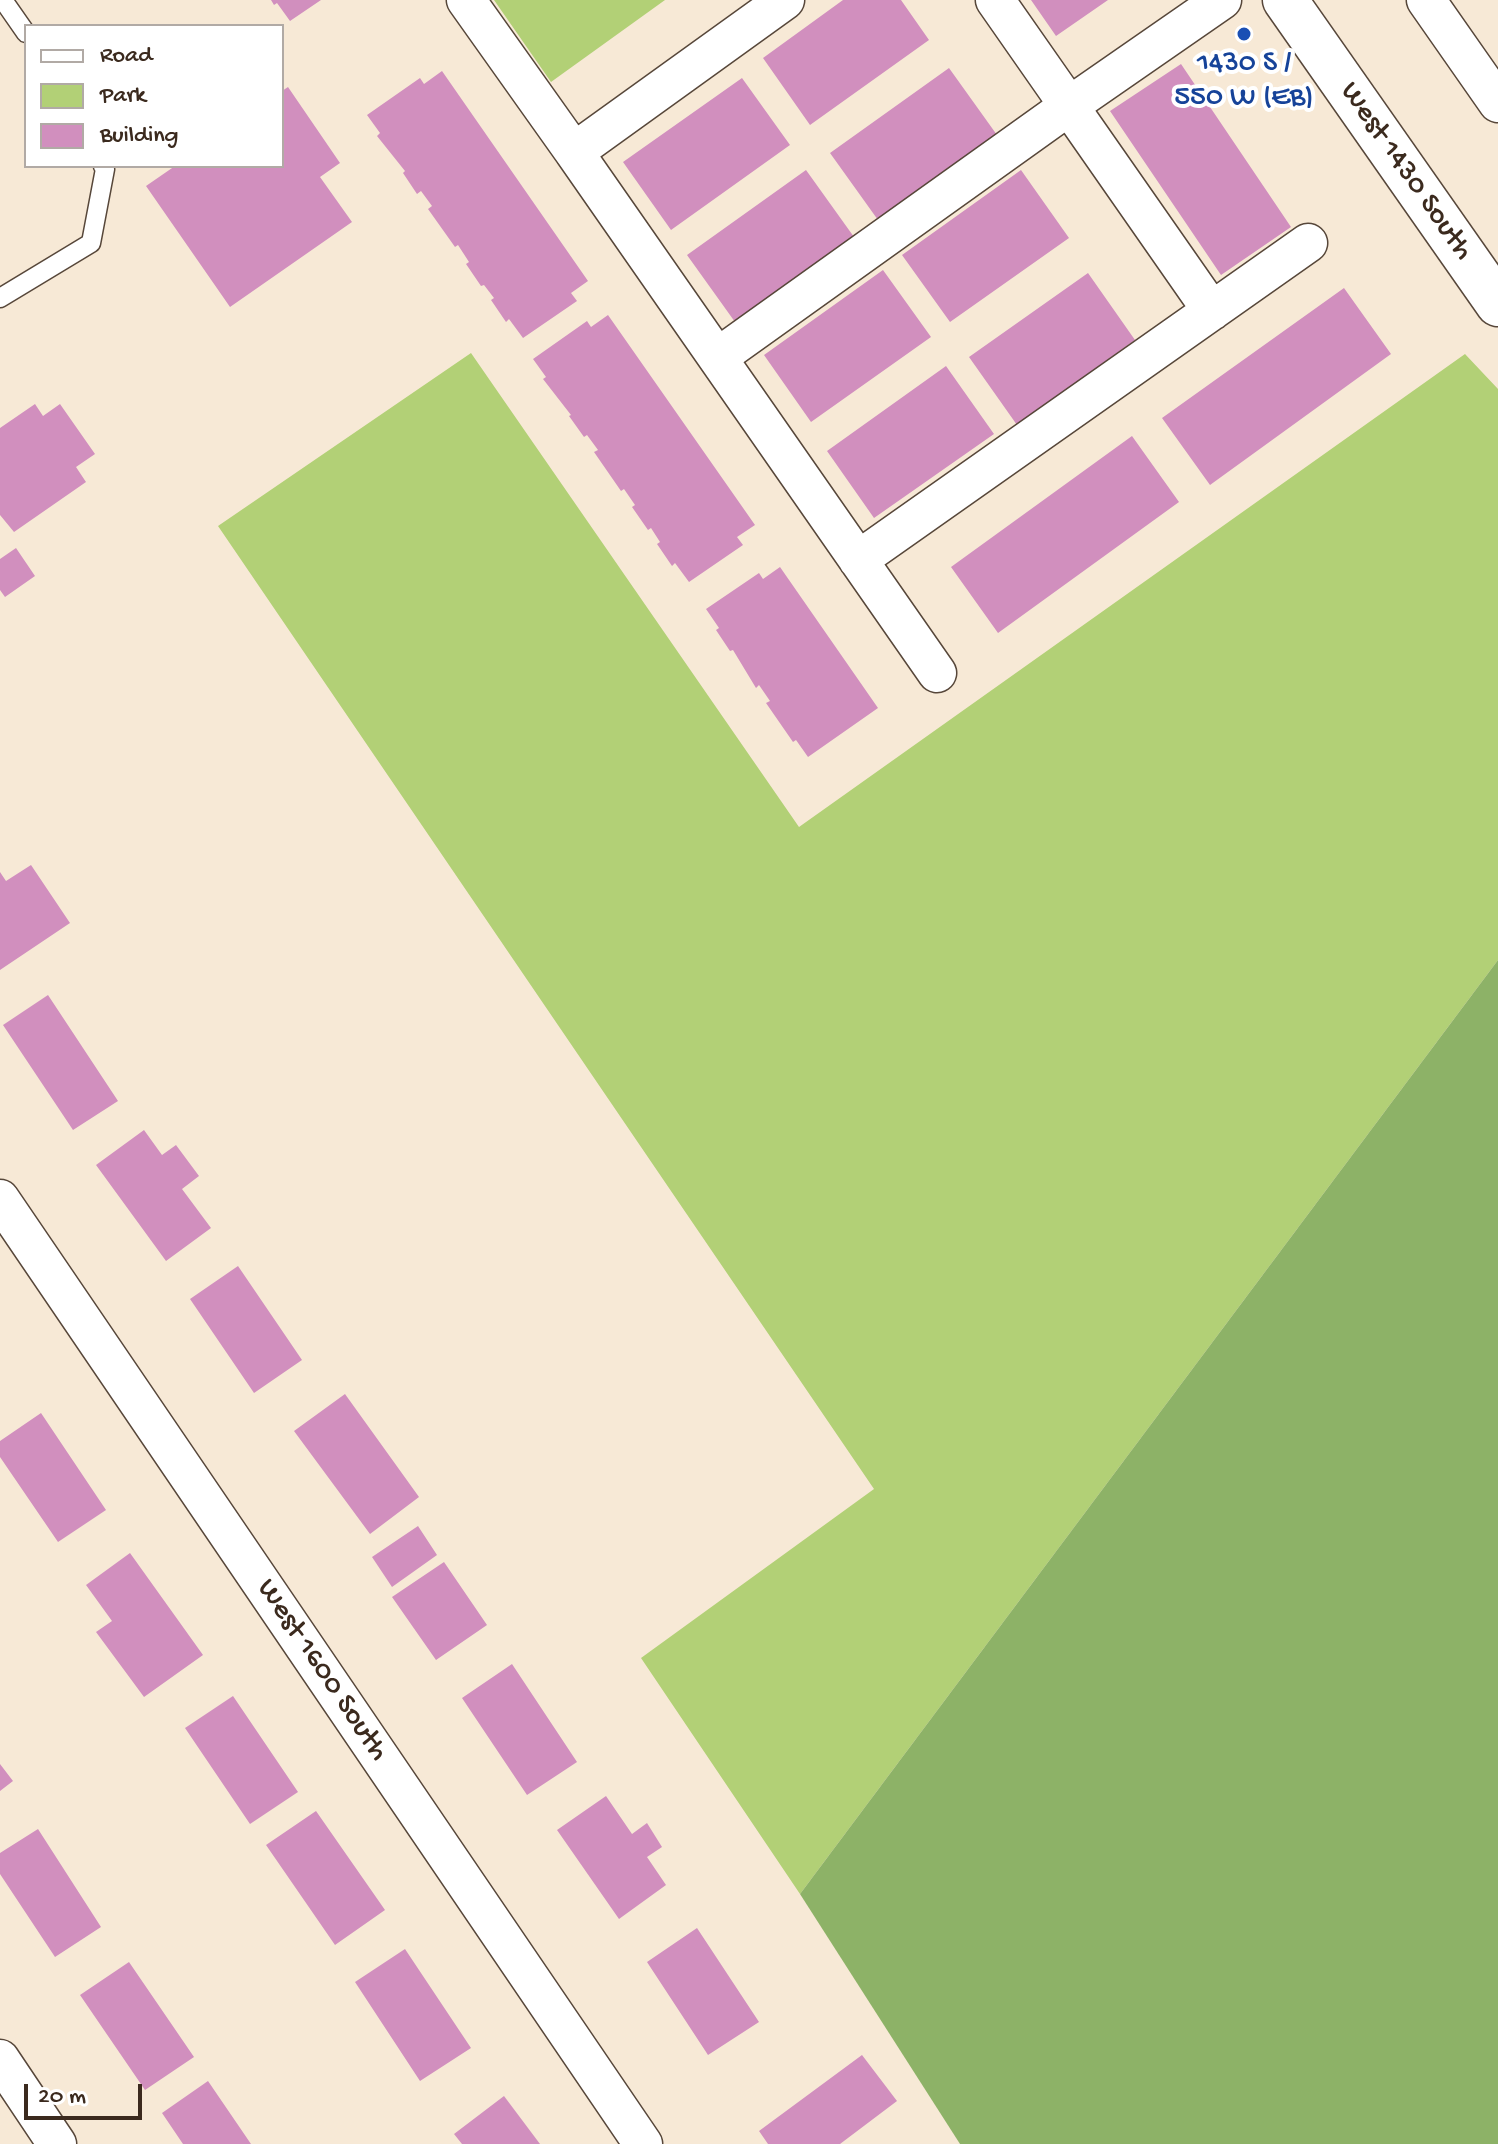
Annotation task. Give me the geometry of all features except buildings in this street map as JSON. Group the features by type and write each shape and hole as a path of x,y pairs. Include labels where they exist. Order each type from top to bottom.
{"street":[{"path":"466,0 937,673"},
{"path":"574,152 785,0"},
{"path":"995,0 1212,311"},
{"path":"718,357 1222,0"},
{"name":"West 1430 South","path":"1285,0 1498,304"},
{"path":"1426,0 1498,103"},
{"path":"858,560 1308,243"},
{"name":"West 1600 South","path":"0,1199 643,2144"},
{"path":"0,2059 57,2144"}],"lane":[{"path":"3,0 24,30"},
{"path":"0,298 91,243 104,168"}],"green space":[{"path":"494,0 665,0 551,82"},
{"path":"471,353 799,827 1465,354 1498,389 1498,960 800,1894 641,1658 874,1489 218,526"},
{"path":"1498,960 1498,2144 960,2144 800,1894"}],"place":[{"name":"1430 S / 550 W (EB)","path":"1244,34"}]}
